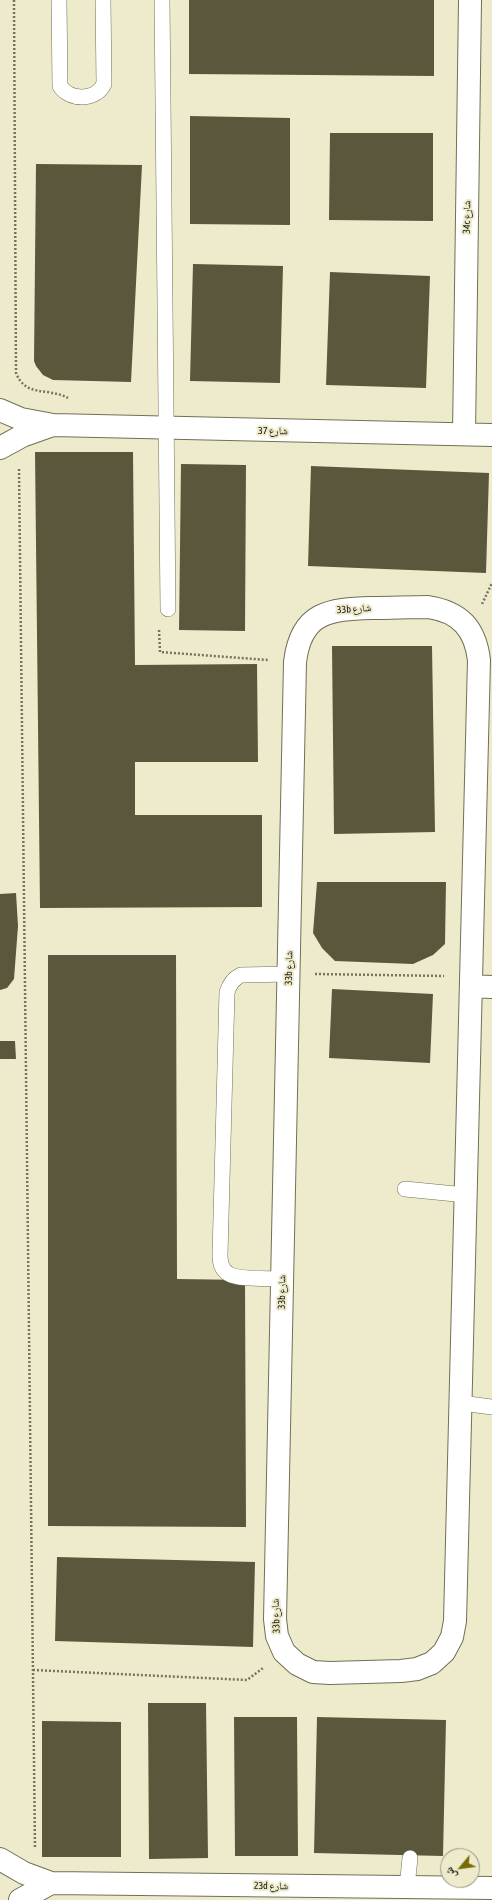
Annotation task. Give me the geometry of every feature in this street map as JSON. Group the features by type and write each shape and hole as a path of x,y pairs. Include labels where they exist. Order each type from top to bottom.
{"street":[{"name":"34c شارع","path":"464,434 470,0"},
{"name":"شارع 37","path":"0,410 20,419 53,425 492,435"},
{"name":"شارع 37","path":"0,448 22,436 53,425"},
{"name":"33b شارع","path":"428,607 444,609 458,617 470,629 474,639 479,660 471,981 455,1621 452,1637 444,1652 432,1662 417,1669 401,1671 313,1672 297,1664 284,1652 277,1636 275,1619 294,678 297,646 304,631 315,619 329,611 346,608 428,607"},
{"path":"471,981 492,987"},
{"name":"23d شارع","path":"0,1859 24,1873 51,1883 416,1892 492,1888"},
{"name":"23d شارع","path":"20,1900 51,1883"}],"lane":[{"path":"58,0 60,86 70,95 89,96 96,95 101,91 104,84 103,0"},
{"path":"162,0 168,609"},
{"path":"282,1279 236,1276 229,1274 220,1262 220,1255 227,992 229,985 240,975 289,974"},
{"path":"405,1189 466,1195"},
{"path":"460,1403 492,1407"},
{"path":"410,1858 416,1892"}],"path":[{"path":"14,0 16,373 20,383 32,389 62,394 75,401 84,426"},
{"path":"18,462 35,1856"},
{"path":"289,974 471,981"},
{"path":"33,1670 247,1680 284,1652"}],"building":[{"path":"189,0 434,0 434,76 189,74"},
{"path":"190,116 290,118 290,225 190,224"},
{"path":"330,133 433,133 433,221 329,220"},
{"path":"36,164 142,165 131,382 53,380 43,375 36,366 34,361"},
{"path":"193,264 283,266 280,383 190,381"},
{"path":"330,272 430,276 426,388 326,385"},
{"path":"35,452 133,452 135,665 257,664 258,762 135,762 135,815 262,815 262,907 40,908"},
{"path":"181,464 246,465 245,631 179,630"},
{"path":"311,466 489,473 486,573 308,566"},
{"path":"332,646 432,646 435,832 334,834"},
{"path":"317,882 446,882 445,944 433,955 413,964 335,961 322,948 313,933"},
{"path":"16,893 18,926 14,979 7,988 0,990 0,894"},
{"path":"48,955 176,955 177,1279 245,1280 246,1527 48,1526"},
{"path":"332,989 433,994 430,1063 329,1058"},
{"path":"0,1041 15,1041 16,1059 0,1059"},
{"path":"57,1557 255,1562 253,1647 55,1641"},
{"path":"148,1703 206,1703 208,1858 149,1859"},
{"path":"234,1717 297,1717 298,1856 235,1856"},
{"path":"317,1717 446,1720 443,1848 440,1848 440,1856 314,1853"},
{"path":"42,1721 121,1722 121,1857 42,1857"}]}
